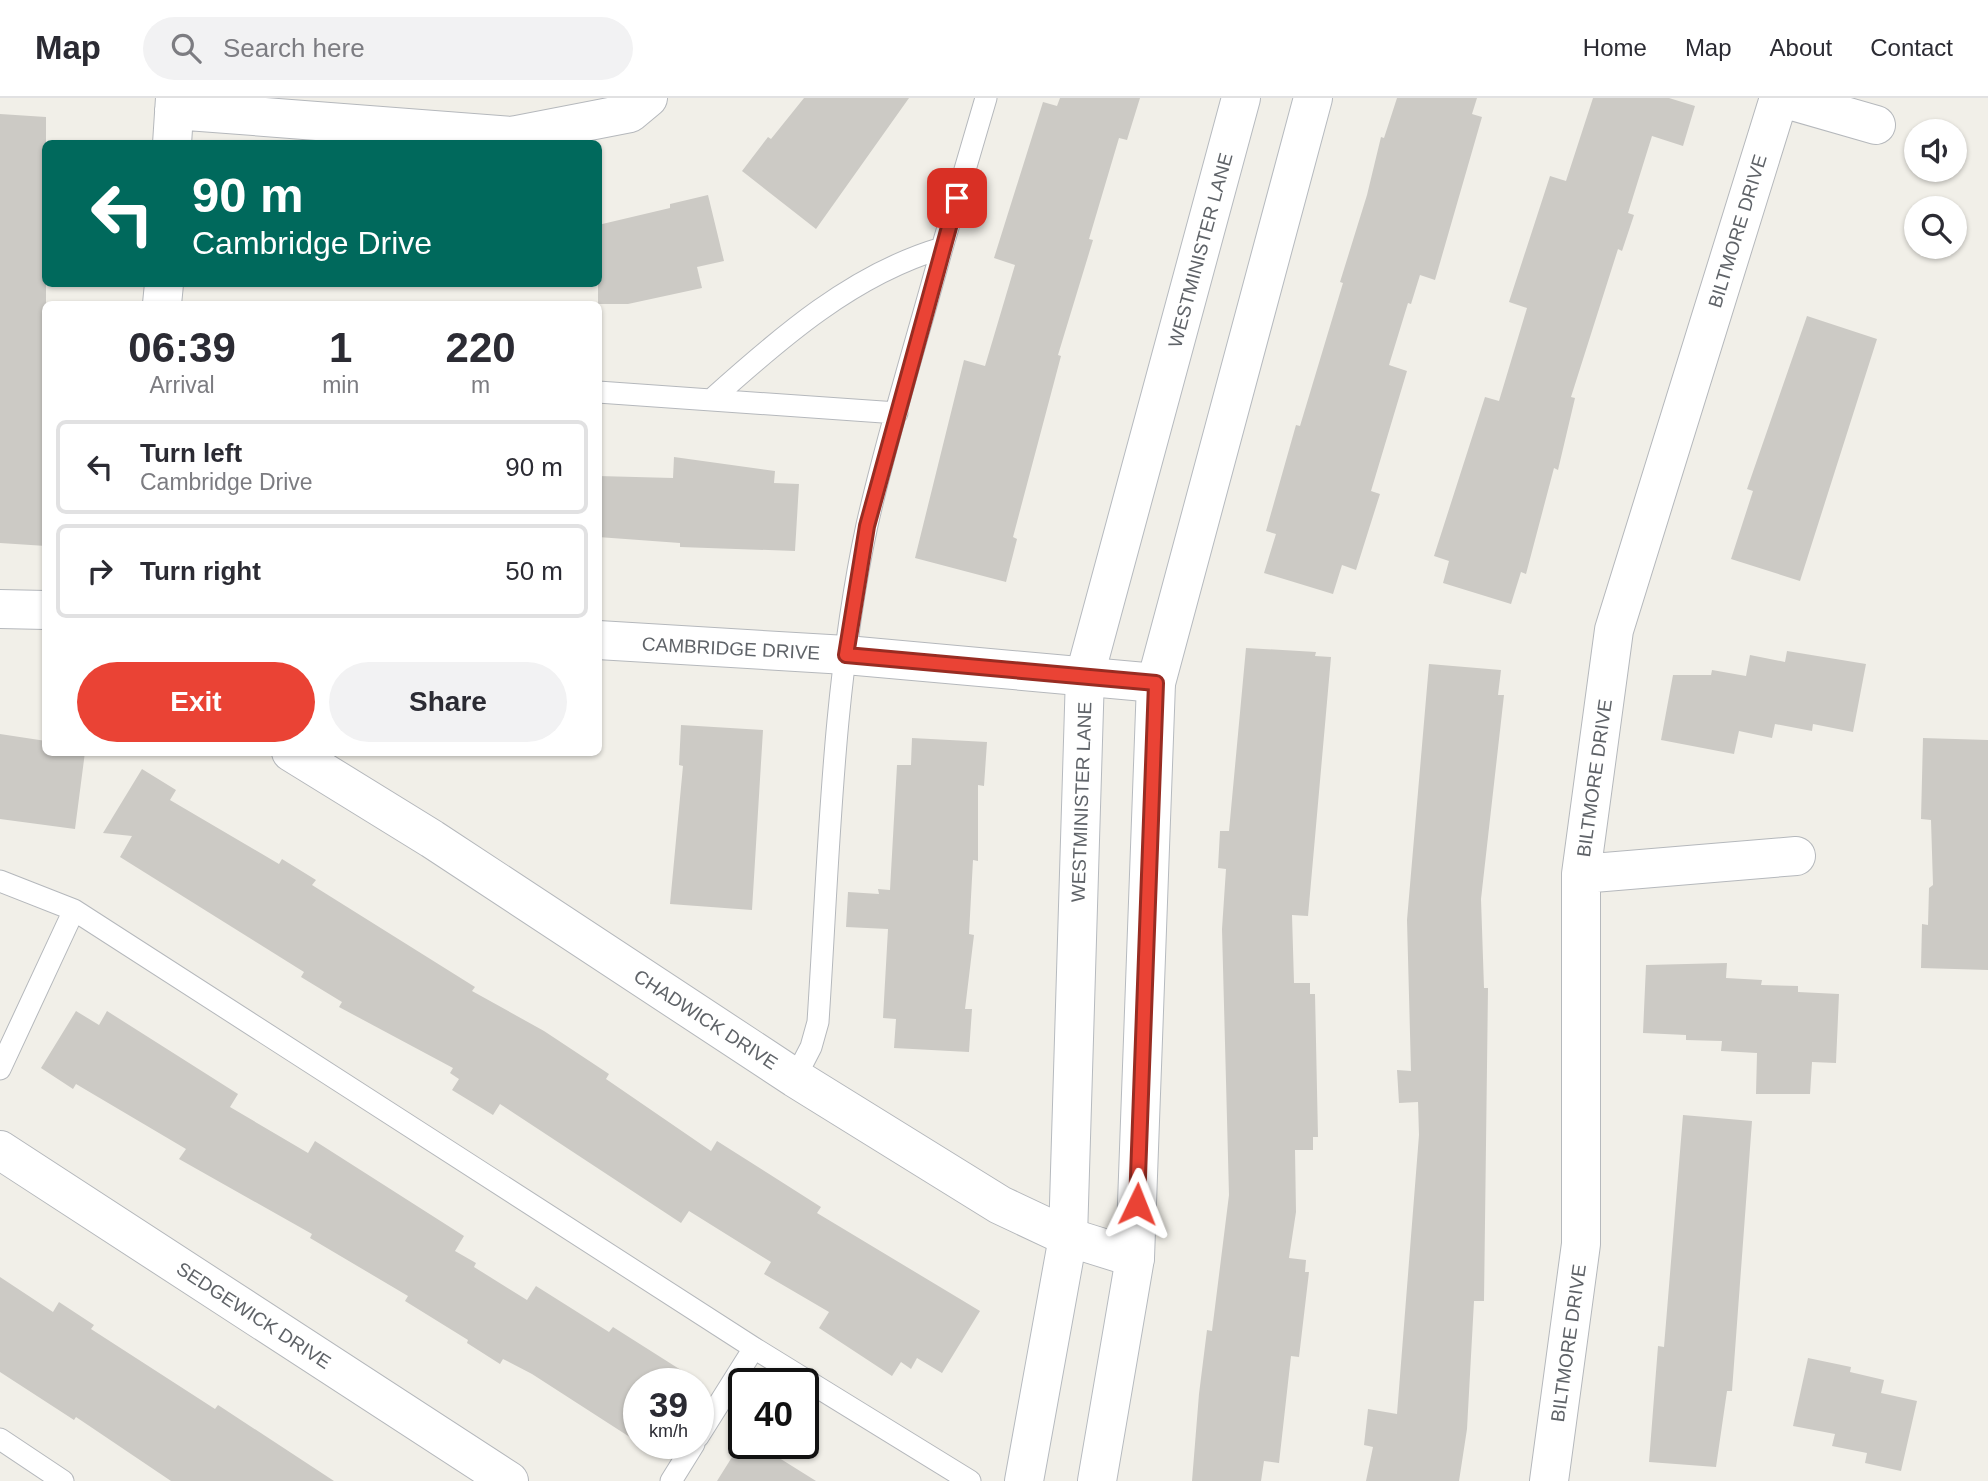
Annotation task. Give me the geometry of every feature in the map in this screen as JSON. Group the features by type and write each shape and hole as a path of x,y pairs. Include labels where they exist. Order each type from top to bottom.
{"street":[{"path":"174,117 512,136 630,113 648,98"},
{"name":"WESTMINISTER LANE","path":"1024,1481 1068,1237 1085,675 1241,98"},
{"path":"1097,1481 1135,1258 1156,683 1313,98"},
{"path":"1780,98 1876,125"},
{"name":"BILTMORE DRIVE","path":"1549,1481 1581,1244 1581,874 1614,630 1780,98"},
{"path":"0,609 42,610"},
{"name":"CAMBRIDGE DRIVE","path":"602,640 846,655 1156,683"},
{"name":"CHADWICK DRIVE","path":"297,756 432,839 795,1078 1000,1205 1068,1237 1135,1258"},
{"path":"1581,874 1796,856"},
{"name":"SEDGEWICK DRIVE","path":"0,1150 509,1481"}],"lane":[{"path":"795,1078 811,1047 818,1022 836,746 846,655 867,526 942,248 986,98"},
{"path":"712,399 775,343 829,304 884,271 942,248"},
{"path":"602,392 897,413"},
{"path":"0,881 74,910 754,1348 970,1481"},
{"path":"0,1069 74,910"},
{"path":"714,1412 754,1348"},
{"path":"0,1439 63,1481"},
{"path":"671,1481 685,1459"}],"building":[{"path":"804,98 909,98 816,229 742,171 768,137 771,139"},
{"path":"1060,98 1140,98 1127,140 1119,138 1089,239 1093,240 1058,355 1061,356 1013,537 1017,539 1006,582 915,558 964,360 985,366 1015,265 994,258 1043,102 1057,106"},
{"path":"1397,98 1477,98 1472,114 1482,117 1435,280 1420,275 1411,304 1408,303 1389,365 1407,371 1371,491 1380,494 1356,570 1342,565 1333,594 1264,573 1276,534 1266,531 1296,425 1300,426 1343,283 1340,282 1367,195 1381,137 1384,138"},
{"path":"1593,98 1669,98 1695,106 1683,146 1652,136 1628,213 1634,215 1622,251 1618,249 1571,397 1575,398 1558,470 1554,468 1526,574 1521,572 1511,604 1443,583 1449,561 1434,556 1485,397 1499,401 1527,308 1509,302 1550,176 1566,181"},
{"path":"0,114 46,117 46,140 42,140 42,287 46,287 46,301 42,301 42,546 0,543"},
{"path":"708,195 724,261 697,267 702,288 628,304 602,304 602,301 598,301 598,287 602,287 602,224 670,208 670,204"},
{"path":"1807,316 1877,339 1800,581 1731,559 1753,491 1747,489"},
{"path":"674,457 775,471 774,483 799,484 795,551 680,547 680,543 602,537 602,476 673,478"},
{"path":"1246,648 1316,652 1315,656 1331,657 1308,916 1292,915 1294,983 1310,983 1310,994 1315,994 1318,1137 1313,1137 1313,1150 1295,1150 1296,1212 1289,1258 1306,1260 1305,1272 1309,1272 1299,1357 1291,1356 1279,1463 1264,1461 1261,1481 1192,1481 1207,1330 1212,1331 1229,1195 1222,929 1226,869 1218,868 1220,831 1229,831"},
{"path":"1787,651 1866,664 1853,732 1813,724 1812,731 1775,724 1772,738 1739,731 1734,754 1661,740 1673,675 1711,675 1712,670 1746,676 1750,655 1785,662"},
{"path":"1429,664 1501,670 1498,695 1504,695 1481,899 1484,988 1488,988 1484,1301 1474,1301 1467,1429 1459,1481 1366,1481 1373,1447 1364,1445 1368,1409 1397,1414 1419,1135 1418,1102 1399,1103 1397,1070 1411,1071 1407,920"},
{"path":"681,725 763,730 752,910 670,904 683,766 679,765"},
{"path":"0,734 42,740 42,756 84,756 75,829 0,819"},
{"path":"912,738 987,742 984,786 978,785 978,861 973,860 969,934 974,935 965,1009 972,1009 969,1052 894,1048 896,1019 883,1018 888,929 846,927 848,892 879,894 878,889 890,890 897,765 911,765"},
{"path":"1923,738 1988,740 1988,970 1921,968 1922,924 1928,925 1929,888 1933,885 1931,820 1921,819"},
{"path":"142,769 176,790 170,800 279,864 282,859 316,880 312,885 475,987 472,991 544,1031 609,1074 606,1079 711,1151 717,1141 821,1207 817,1213 980,1311 942,1373 917,1358 911,1369 901,1362 892,1376 819,1328 829,1312 764,1274 771,1262 689,1211 681,1223 500,1104 493,1115 452,1090 459,1079 450,1073 453,1068 339,1007 342,1002 301,977 304,972 120,857 132,836 103,833"},
{"path":"1727,963 1726,978 1762,980 1761,985 1798,986 1798,992 1839,994 1836,1063 1812,1062 1810,1094 1756,1094 1757,1053 1721,1051 1722,1041 1686,1040 1686,1035 1643,1033 1646,965"},
{"path":"76,1011 99,1025 107,1011 238,1094 230,1107 308,1153 315,1141 464,1236 455,1251 476,1263 474,1267 527,1300 536,1286 609,1332 613,1327 678,1368 623,1368 623,1433 532,1374 503,1359 500,1364 467,1343 468,1340 405,1301 408,1296 310,1238 312,1234 179,1159 186,1149 76,1084 73,1089 41,1068"},
{"path":"1683,1115 1752,1121 1732,1391 1727,1391 1716,1467 1649,1462 1658,1346 1664,1347"},
{"path":"0,1277 53,1312 59,1302 94,1325 91,1329 215,1409 218,1405 334,1481 171,1481 76,1417 74,1420 0,1372"},
{"path":"1808,1358 1851,1367 1850,1372 1884,1380 1881,1393 1917,1401 1901,1471 1865,1463 1867,1453 1832,1446 1835,1434 1793,1426"},
{"path":"731,1459 781,1459 816,1481 717,1481"}],"route":[{"path":"957,198 867,526 846,655 1156,683 1137,1204"}]}
